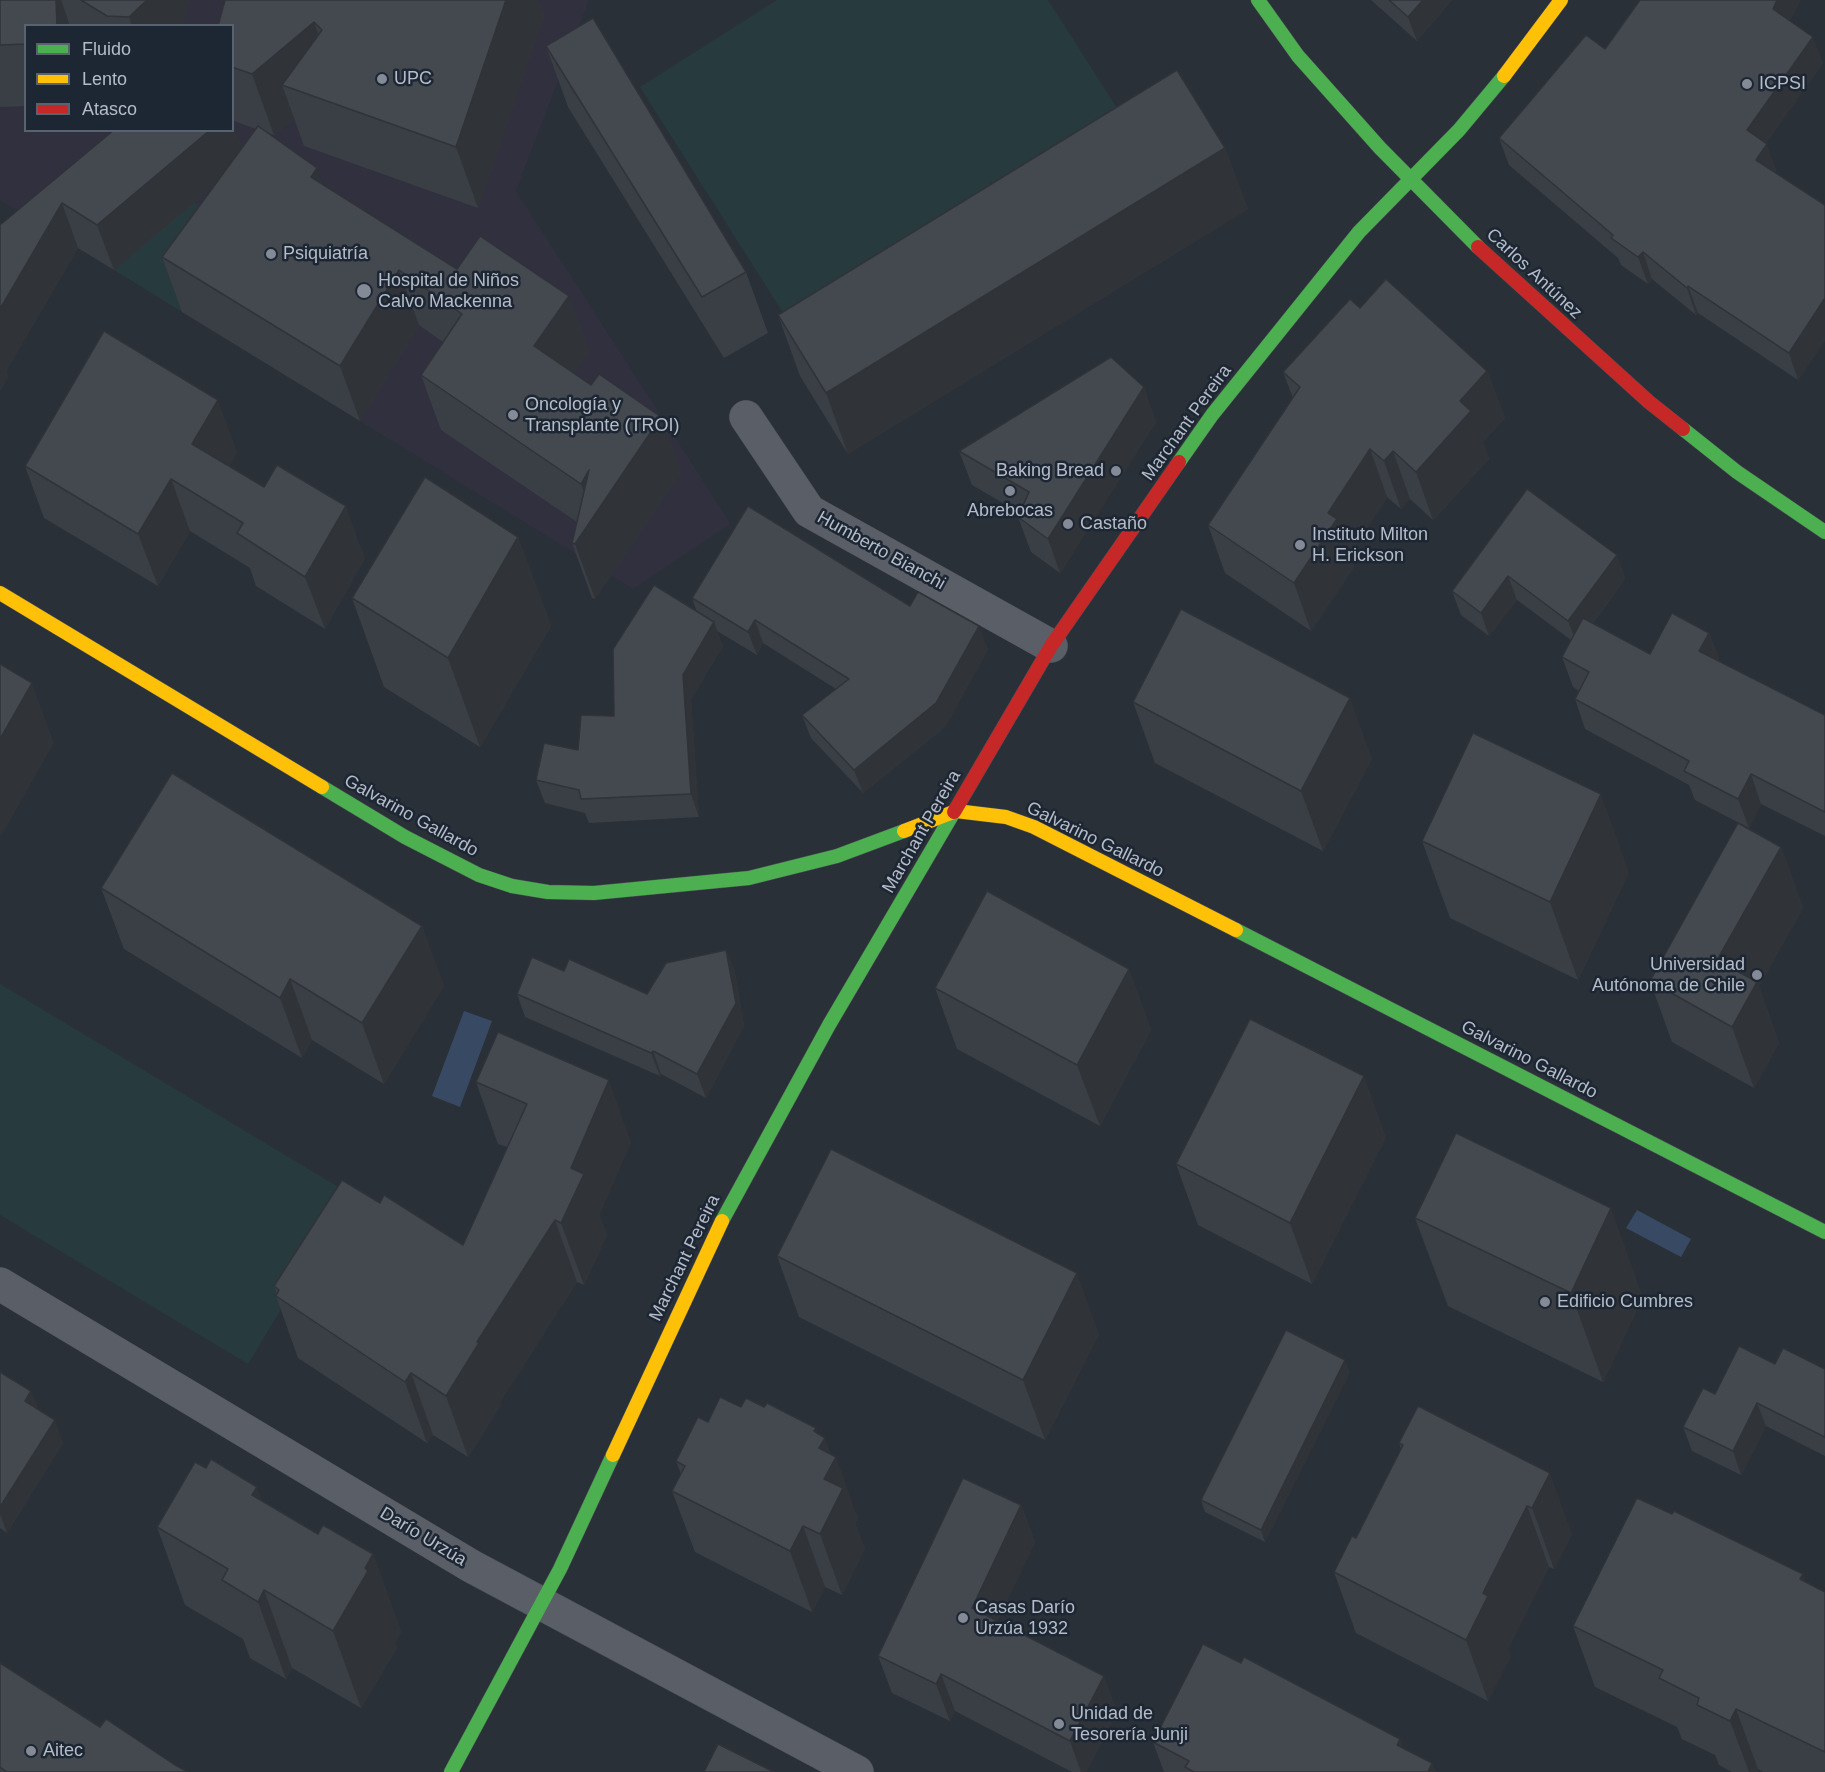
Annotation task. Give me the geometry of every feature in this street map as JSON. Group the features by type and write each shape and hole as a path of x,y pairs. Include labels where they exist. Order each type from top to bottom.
{"street":[{"name":"Carlos Antúnez","path":"1258,0 1298,56 1411,179 1499,268 1648,402 1737,472 1825,532"},
{"name":"Marchant Pereira","path":"451,1772 539,1604 560,1569 725,1214 829,1025 1051,646 1212,415 1359,232 1496,87 1561,0"},
{"name":"Humberto Bianchi","path":"746,417 809,511 1051,646"},
{"name":"Galvarino Gallardo","path":"0,593 405,837 479,875 512,886 548,892 594,893 749,878 837,856 956,811 1006,817 1034,827 1825,1232"},
{"name":"Darío Urzúa","path":"0,1284 539,1604 856,1772"}],"shaded area":[{"name":"Hospital de Niños Calvo Mackenna","path":"0,0 589,0 516,191 731,524 633,589 0,200"}],"green space":[{"path":"777,0 1048,0 1133,133 802,343 640,87"},
{"path":"194,202 236,239 182,312 114,270"},
{"path":"0,984 350,1194 248,1364 0,1215"}],"water":[{"path":"464,1011 492,1021 460,1107 432,1096"},
{"path":"1637,1210 1691,1239 1681,1257 1626,1228"}],"building":[{"path":"0,0 56,0 57,24 24,24 24,44 0,45"},
{"path":"81,0 147,0 129,17 107,16"},
{"path":"225,0 506,0 456,147 282,85 322,30 314,22 252,74 234,68 234,24 219,24"},
{"path":"1389,0 1423,0 1408,17"},
{"path":"1640,0 1777,0 1773,9 1813,37 1747,130 1767,144 1756,160 1825,205 1825,298 1789,353 1688,286 1687,288 1643,252 1638,257 1611,238 1613,235 1499,138 1586,35 1605,49"},
{"path":"593,18 746,272 702,297 546,46"},
{"path":"1177,70 1225,148 826,393 778,315"},
{"path":"258,126 317,168 311,177 457,269 480,236 569,296 534,346 591,385 599,374 661,417 575,544 572,543 589,470 581,484 421,375 462,314 399,270 340,366 162,257"},
{"path":"112,132 208,132 97,225 62,203 0,309 0,225"},
{"path":"1386,279 1487,371 1460,401 1471,411 1416,472 1393,451 1384,461 1370,449 1328,513 1337,519 1294,583 1208,525 1300,387 1283,372 1350,299 1360,308"},
{"path":"104,331 218,400 192,444 264,487 277,465 346,506 305,577 237,533 243,523 171,479 138,534 25,466"},
{"path":"1111,357 1144,387 1048,539 1018,517 1029,492 959,451"},
{"path":"425,477 518,537 448,658 352,598"},
{"path":"1527,489 1617,555 1568,621 1508,576 1481,613 1452,591"},
{"path":"748,506 910,606 918,592 979,626 936,703 854,770 802,715 849,679 755,620 748,632 692,598"},
{"path":"654,585 714,622 683,675 691,794 581,799 579,790 536,780 544,743 578,750 581,715 614,716 613,649"},
{"path":"1181,609 1350,698 1301,791 1133,702"},
{"path":"1672,613 1709,633 1699,651 1825,715 1825,812 1751,774 1738,799 1684,771 1689,761 1575,699 1589,672 1562,657 1583,618 1650,654"},
{"path":"0,664 32,683 0,739"},
{"path":"1473,733 1601,794 1550,902 1422,841"},
{"path":"172,773 422,926 362,1023 290,979 280,998 101,888"},
{"path":"1738,823 1781,847 1717,960 1757,982 1732,1027 1650,981"},
{"path":"987,891 1129,969 1077,1065 935,988"},
{"path":"726,950 736,1003 697,1074 653,1051 651,1053 517,994 532,957 564,971 569,959 647,994 666,963"},
{"path":"1250,1019 1364,1076 1290,1223 1176,1164"},
{"path":"498,1032 609,1080 571,1168 584,1174 561,1223 555,1220 477,1342 479,1343 446,1396 411,1373 405,1382 276,1296 279,1290 274,1286 342,1180 380,1203 384,1195 463,1245 527,1104 476,1082"},
{"path":"1456,1133 1611,1208 1571,1293 1415,1218"},
{"path":"831,1149 1077,1273 1023,1380 777,1256"},
{"path":"1286,1330 1345,1360 1261,1530 1201,1500"},
{"path":"1739,1346 1775,1364 1783,1348 1825,1369 1825,1437 1757,1403 1733,1451 1683,1427 1703,1388 1715,1394"},
{"path":"0,1372 31,1391 25,1401 55,1420 0,1507"},
{"path":"720,1397 741,1407 746,1398 764,1407 767,1403 816,1428 814,1431 825,1438 819,1448 836,1457 824,1479 843,1488 820,1534 803,1526 790,1551 672,1491 685,1466 676,1461 698,1417 708,1422"},
{"path":"1418,1406 1550,1473 1532,1508 1527,1506 1483,1593 1488,1596 1466,1640 1334,1572 1352,1536 1356,1538 1403,1445 1399,1443"},
{"path":"211,1459 257,1487 252,1495 318,1534 323,1525 373,1554 365,1568 368,1571 333,1631 264,1590 258,1602 222,1580 228,1569 157,1527 195,1462 206,1468"},
{"path":"963,1478 1021,1505 972,1608 1104,1676 1070,1741 941,1674 936,1684 878,1656"},
{"path":"1637,1498 1672,1514 1674,1511 1803,1574 1800,1579 1825,1592 1825,1752 1736,1709 1730,1721 1697,1705 1699,1698 1659,1678 1663,1670 1573,1626"},
{"path":"1203,1644 1241,1663 1244,1657 1400,1739 1397,1745 1432,1763 1428,1772 1194,1772 1185,1767 1189,1761 1153,1742"},
{"path":"0,1663 100,1727 106,1719 188,1772 7,1772 0,1767"},
{"path":"718,1744 774,1772 704,1772"}],"traffic: fast":[{"path":"1258,0 1298,56 1380,148 1478,247"},
{"path":"1179,462 1212,415 1359,232 1459,130 1504,76"},
{"path":"1683,429 1737,472 1825,532"},
{"path":"322,787 405,837 479,875 512,886 548,892 594,893 749,878 837,856 904,831"},
{"path":"722,1221 829,1025 954,812"},
{"path":"1236,930 1825,1232"},
{"path":"451,1772 560,1569 613,1455"}],"traffic: slow":[{"path":"1504,76 1561,0"},
{"path":"0,593 322,787"},
{"path":"904,831 956,811 1006,817 1034,827 1236,930"},
{"path":"613,1455 722,1221"}],"traffic: jam":[{"path":"1478,247 1649,402 1683,429"},
{"path":"954,812 1051,646 1179,462"}],"place":[{"name":"UPC","path":"382,79"},
{"name":"ICPSI","path":"1747,84"},
{"name":"Psiquiatría","path":"271,254"},
{"name":"Hospital de Niños Calvo Mackenna","path":"364,291"},
{"name":"Oncología y Transplante (TROI)","path":"513,415"},
{"name":"Baking Bread","path":"1116,471"},
{"name":"Abrebocas","path":"1010,491"},
{"name":"Castaño","path":"1068,524"},
{"name":"Instituto Milton H. Erickson","path":"1300,545"},
{"name":"Universidad Autónoma de Chile","path":"1757,975"},
{"name":"Edificio Cumbres","path":"1545,1302"},
{"name":"Casas Darío Urzúa 1932","path":"963,1618"},
{"name":"Unidad de Tesorería Junji","path":"1059,1724"},
{"name":"Aitec","path":"31,1751"}]}
